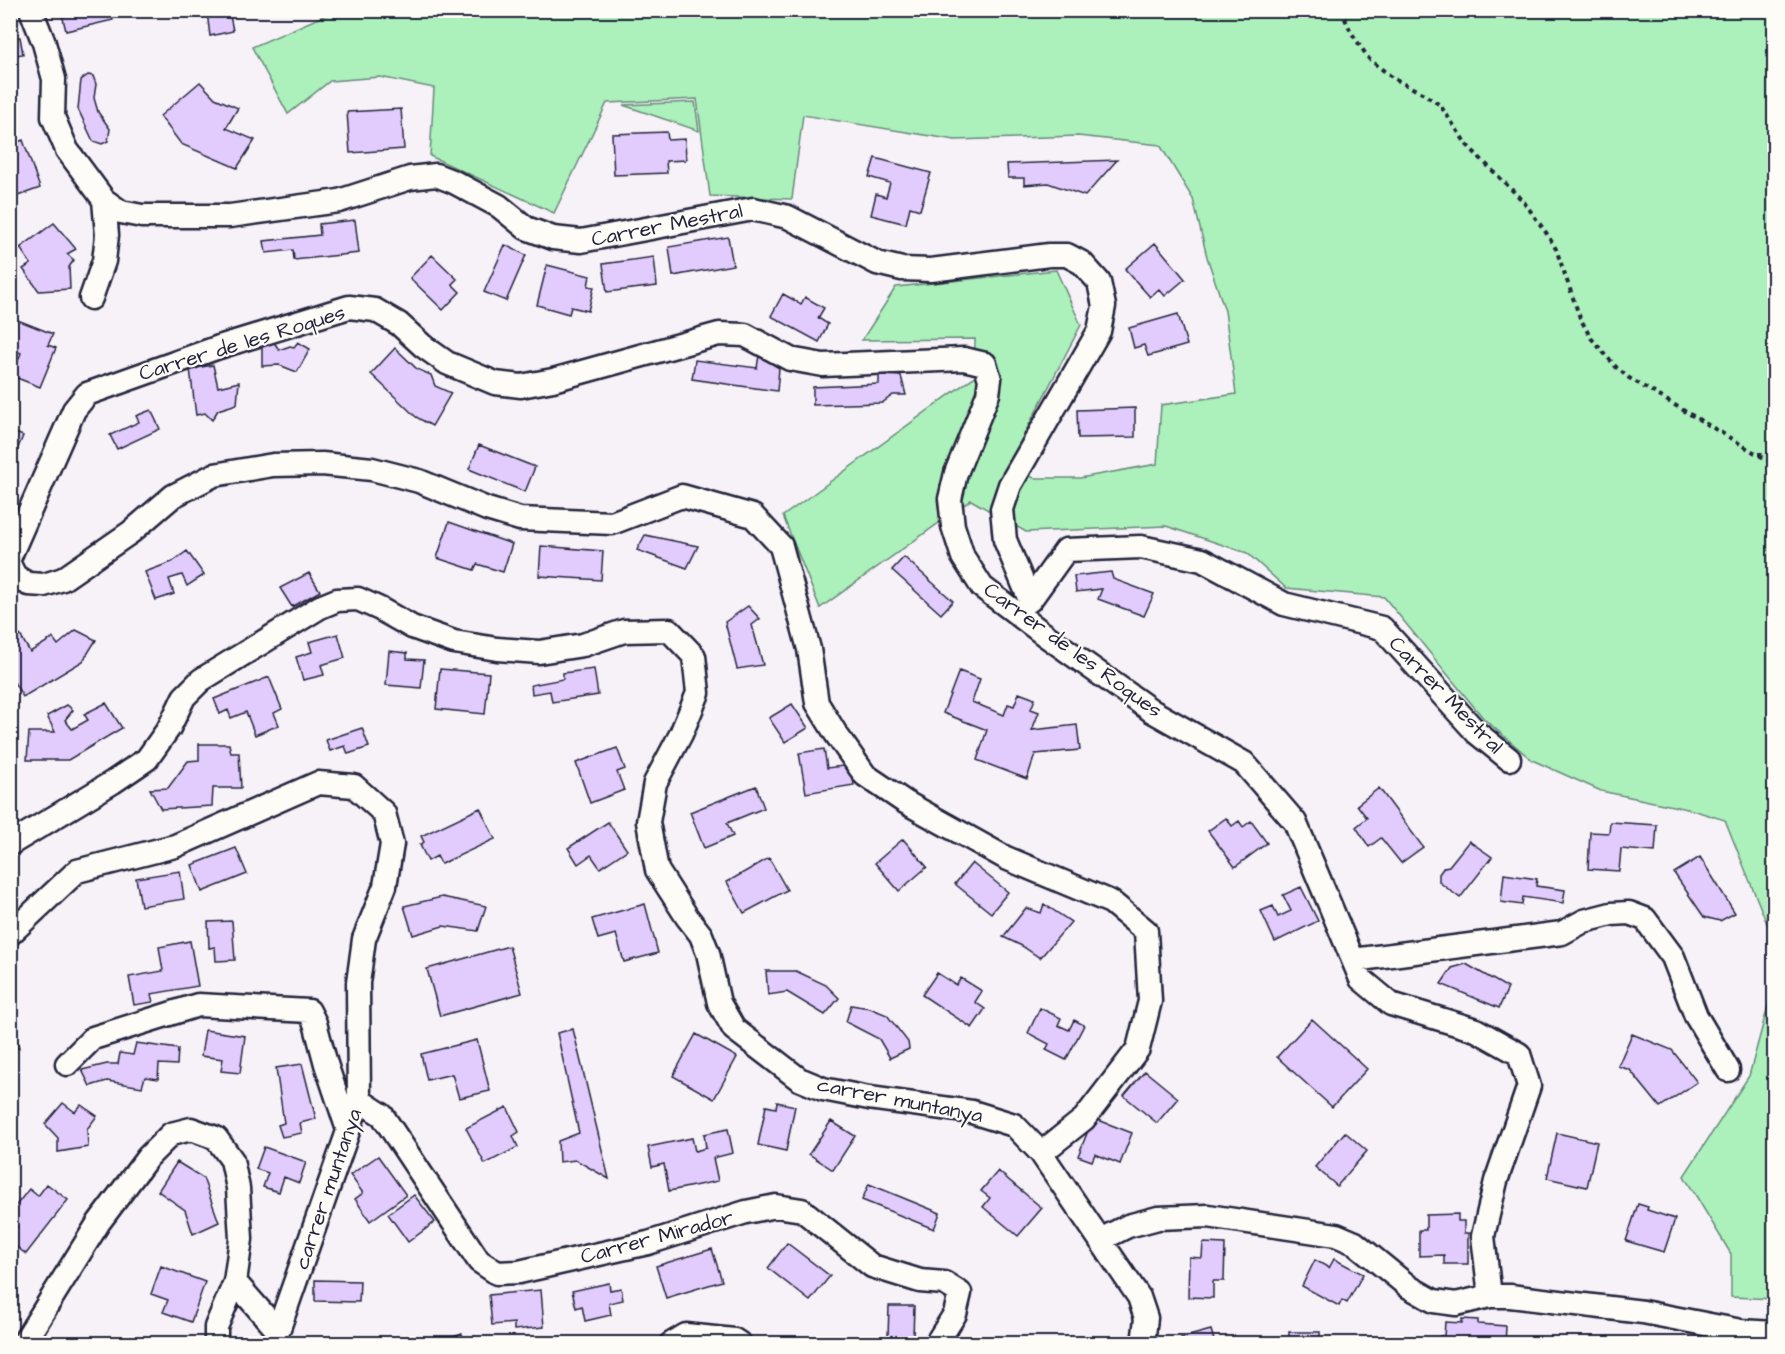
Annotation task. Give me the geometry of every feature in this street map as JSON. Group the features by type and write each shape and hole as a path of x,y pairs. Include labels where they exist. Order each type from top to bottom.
{"street":[{"path":"31,10 44,43 54,80 53,117 67,150 104,200 107,235 104,261 91,298"},
{"name":"Carrer Mestral","path":"104,200 121,212 142,216 230,216 339,201 410,178 436,175 499,206 526,228 554,238 581,241 606,238 753,209 788,217 877,263 903,269 932,270 1049,255 1067,255 1083,263 1099,282 1104,306 1099,331 1010,485 1002,509 1005,540 1045,635"},
{"name":"Carrer de les Roques","path":"1041,1153 1084,1119 1138,1048 1150,1001 1146,931 1111,902 1006,858 905,802 865,776 817,703 808,649 781,546 753,516 682,496 612,523 520,519 487,509 418,481 372,469 322,464 273,465 214,475 172,496 131,532 63,579 44,585 28,584 15,576 11,554 74,410 87,394 107,385 219,347 349,307 375,310 399,324 423,346 447,363 495,383 521,386 553,380 719,334 745,335 790,359 823,365 964,359 985,364 990,379 988,394 956,473 950,499 953,526 963,557 982,587 1152,711 1244,763 1295,822 1361,979 1391,1004 1476,1030 1520,1054 1529,1086 1496,1181 1483,1236 1490,1296"},
{"name":"Carrer Mestral","path":"1030,600 1066,550 1140,547 1202,560 1284,604 1382,628 1477,733 1509,759"},
{"name":"carrer muntanya","path":"10,844 147,759 170,728 184,697 201,680 320,607 337,600 358,599 422,631 453,642 497,649 539,652 583,645 624,631 669,630 694,656 698,693 681,734 655,783 648,822 657,870 701,935 708,954 719,1003 734,1029 799,1079 823,1089 869,1098 972,1112 1014,1125 1041,1153 1139,1297 1146,1318 1143,1344"},
{"name":"carrer muntanya","path":"10,934 77,871 175,846 318,783 354,786 384,813 392,844 385,886 364,939 358,982 359,1100 280,1337"},
{"path":"1353,960 1562,933 1584,921 1611,914 1629,913 1645,919 1673,957 1696,1016 1728,1070"},
{"path":"67,1064 93,1038 198,1005 309,1011 315,1023 326,1065 348,1130"},
{"name":"Carrer Mirador","path":"359,1100 382,1114 479,1261 497,1273 519,1272 648,1243 746,1212 776,1206 802,1210 872,1266 920,1281 944,1283 960,1293 956,1314 936,1344"},
{"path":"23,1344 99,1222 148,1157 171,1134 191,1129 216,1137 232,1160 238,1188 241,1239 235,1282 216,1327 216,1344"},
{"path":"1100,1240 1128,1226 1158,1218 1208,1216 1336,1235 1355,1243 1409,1287 1434,1302 1456,1304 1490,1296 1510,1296 1643,1312 1741,1331 1774,1333"},
{"name":"carrer muntanya","path":"235,1282 280,1337"},
{"path":"671,1344 686,1335 734,1340 740,1344"}],"path":[{"path":"1341,10 1351,32 1370,59 1393,78 1432,98 1440,105 1467,145 1524,202 1556,249 1580,318 1591,339 1617,368 1638,384 1774,464"},
{"path":"1757,454 1774,454"}],"green space":[{"path":"337,10 1774,11 1774,941 1725,820 1692,810 1601,791 1532,760 1484,719 1384,597 1286,588 1247,553 1166,526 1026,532 971,500 820,608 783,516 975,376 975,339 862,340 896,287 1056,270 1081,325 1008,465 1034,478 1080,478 1157,464 1161,405 1236,394 1225,311 1207,257 1193,199 1160,145 1078,136 955,140 803,115 792,199 710,196 697,99 607,103 554,213 430,156 434,88 380,77 330,81 288,114 252,47"},
{"path":"695,102 699,131 623,105"},
{"path":"1774,984 1774,1299 1731,1297 1731,1254 1684,1176 1749,1076"}],"building":[{"path":"61,10 111,10 113,20 66,31"},
{"path":"179,10 229,10 233,31 210,36 207,12 183,15"},
{"path":"20,37 23,54 10,56 10,38"},
{"path":"88,75 93,76 96,84 94,98 98,112 110,129 108,141 102,144 93,141 78,109 81,80"},
{"path":"200,82 215,98 238,108 226,128 255,140 237,168 181,144 160,116"},
{"path":"401,109 404,149 350,153 347,112"},
{"path":"667,132 668,140 685,139 686,160 666,161 667,173 614,175 612,134"},
{"path":"23,140 40,188 12,198 10,194 10,145"},
{"path":"875,158 931,173 920,210 910,207 906,224 871,215 876,194 886,197 890,183 869,177"},
{"path":"1117,160 1085,196 1048,183 1024,185 1024,178 1008,178 1007,164"},
{"path":"355,220 359,253 294,260 293,250 266,253 264,241 320,235 319,224"},
{"path":"54,223 76,249 67,254 74,260 69,267 70,289 39,291 23,269 31,264 20,248"},
{"path":"728,237 733,265 673,276 669,247"},
{"path":"1155,243 1185,279 1165,296 1159,289 1150,297 1125,269"},
{"path":"505,245 526,255 506,301 484,292"},
{"path":"432,255 457,279 452,284 460,292 443,310 410,278"},
{"path":"654,257 657,286 607,292 603,264"},
{"path":"547,265 590,276 588,286 594,287 588,311 571,307 569,314 537,305"},
{"path":"783,294 801,304 805,297 824,308 818,318 828,324 819,342 771,316"},
{"path":"1178,314 1187,345 1148,356 1144,345 1134,348 1129,328"},
{"path":"10,317 53,334 48,345 56,348 40,387 12,376 21,353 10,349"},
{"path":"274,342 279,350 294,347 298,342 310,349 297,372 279,365 262,366 262,346"},
{"path":"395,348 417,369 431,375 435,386 451,393 432,426 416,417 371,374"},
{"path":"759,355 779,368 777,391 692,379 695,360 757,368"},
{"path":"213,365 218,387 239,382 237,404 218,410 212,420 205,413 196,415 190,369"},
{"path":"879,375 901,376 906,395 893,395 882,403 813,405 813,387 879,384"},
{"path":"1135,408 1135,437 1078,438 1077,410"},
{"path":"151,410 160,429 117,449 110,435 139,422 136,416"},
{"path":"10,431 23,436 12,462 10,462"},
{"path":"479,445 535,467 525,492 469,469"},
{"path":"449,522 512,544 503,572 477,564 474,570 437,558"},
{"path":"645,535 698,546 687,568 637,550"},
{"path":"541,546 603,551 601,580 539,576"},
{"path":"187,551 204,575 187,586 182,575 169,579 174,594 156,600 145,572 172,562"},
{"path":"904,557 953,601 941,614 892,570"},
{"path":"1111,572 1113,579 1154,594 1144,616 1098,599 1102,589 1076,592 1074,576"},
{"path":"309,573 320,591 292,607 280,588"},
{"path":"748,606 760,619 752,625 763,665 737,669 725,622"},
{"path":"76,630 96,640 83,661 23,697 10,676 10,641 20,635 30,652 53,638 58,645"},
{"path":"338,634 345,658 321,665 324,675 303,680 296,657 312,652 309,642"},
{"path":"389,651 407,653 407,659 424,660 421,688 386,685"},
{"path":"440,669 489,673 485,714 436,709"},
{"path":"594,669 598,695 552,702 550,691 532,694 531,685 563,679 563,673"},
{"path":"959,671 980,679 972,702 1004,715 1008,704 1014,706 1019,693 1035,699 1031,709 1039,712 1032,730 1077,725 1080,750 1035,754 1027,779 977,760 987,730 943,713"},
{"path":"269,677 282,709 274,713 279,725 255,735 246,712 231,718 228,710 220,714 214,699"},
{"path":"106,703 122,728 68,760 27,760 29,732 55,732 47,716 67,705 73,710 65,720 72,729 88,720 84,714"},
{"path":"792,704 808,728 785,742 769,718"},
{"path":"362,728 369,747 348,754 345,746 330,751 326,740"},
{"path":"199,744 229,744 231,753 239,753 241,788 213,788 212,806 161,809 150,789 168,788 188,761 199,760"},
{"path":"617,748 625,769 617,772 624,790 590,803 576,763"},
{"path":"824,749 827,768 851,765 854,785 806,793 799,753"},
{"path":"756,786 764,808 727,823 733,836 704,848 690,812"},
{"path":"1379,788 1423,847 1401,863 1381,838 1369,847 1356,827 1367,818 1357,805"},
{"path":"480,808 495,839 441,864 437,856 428,861 420,845 424,842 421,836"},
{"path":"1226,818 1232,826 1239,821 1243,827 1251,821 1267,843 1235,867 1208,831"},
{"path":"608,822 627,850 600,868 591,855 578,864 568,848"},
{"path":"1610,822 1657,825 1655,852 1621,849 1619,871 1588,869 1590,832 1609,833"},
{"path":"903,839 927,867 899,891 875,863"},
{"path":"1469,841 1492,857 1460,898 1439,882 1439,874 1444,867 1449,866"},
{"path":"236,848 247,874 202,892 192,865"},
{"path":"1700,857 1735,913 1720,921 1704,917 1674,873"},
{"path":"769,858 787,890 744,913 727,882"},
{"path":"972,863 1008,892 991,913 955,884"},
{"path":"180,871 184,899 141,906 136,878"},
{"path":"1504,874 1537,879 1536,886 1565,890 1563,903 1523,897 1522,905 1501,902"},
{"path":"1301,887 1318,921 1275,942 1261,911 1273,906 1278,917 1291,911 1283,895"},
{"path":"442,897 486,906 478,931 443,926 413,935 404,906"},
{"path":"645,904 658,953 624,962 616,934 598,939 592,919"},
{"path":"1044,904 1071,922 1040,958 1003,937 1026,908 1041,913"},
{"path":"232,921 235,960 216,961 215,947 209,948 208,922"},
{"path":"190,941 198,986 151,994 153,1002 134,1005 129,977 163,971 159,947"},
{"path":"509,946 522,993 440,1016 427,969"},
{"path":"1466,964 1508,988 1499,1008 1441,984 1452,968"},
{"path":"766,971 796,971 826,985 839,998 825,1015 787,992 768,995"},
{"path":"937,973 956,985 961,978 982,991 975,1002 985,1009 972,1028 922,995"},
{"path":"851,1005 870,1008 887,1015 908,1042 909,1049 890,1058 879,1039 846,1022"},
{"path":"1040,1008 1061,1018 1058,1025 1069,1030 1074,1020 1084,1025 1066,1060 1046,1050 1049,1044 1028,1033"},
{"path":"10,1015 19,1048 10,1050"},
{"path":"1312,1019 1367,1069 1332,1107 1277,1057"},
{"path":"573,1029 609,1179 576,1160 559,1162 558,1141 579,1133 557,1033"},
{"path":"205,1030 245,1036 240,1073 221,1071 223,1059 201,1056"},
{"path":"696,1034 737,1057 714,1099 673,1076"},
{"path":"1632,1034 1672,1050 1697,1082 1660,1107 1630,1070 1618,1066"},
{"path":"477,1040 490,1091 459,1098 452,1074 427,1080 421,1054"},
{"path":"136,1043 178,1049 177,1065 159,1064 158,1079 145,1077 142,1087 107,1081 90,1086 82,1070 107,1064 118,1064 120,1053 133,1055"},
{"path":"302,1064 316,1119 300,1123 302,1133 282,1137 278,1125 284,1123 276,1068"},
{"path":"1145,1071 1178,1098 1157,1123 1124,1096"},
{"path":"777,1102 795,1106 786,1151 758,1145 766,1106 776,1108"},
{"path":"63,1103 75,1112 81,1105 97,1116 87,1129 88,1147 58,1152 58,1138 45,1124"},
{"path":"507,1107 519,1132 513,1136 518,1147 485,1164 466,1128"},
{"path":"1093,1118 1132,1133 1120,1164 1095,1154 1092,1161 1078,1156"},
{"path":"831,1121 855,1136 833,1170 809,1154"},
{"path":"728,1129 733,1153 713,1158 718,1181 669,1191 664,1164 652,1167 648,1147 692,1138 695,1151 706,1148 704,1134"},
{"path":"1345,1132 1367,1151 1337,1186 1315,1167"},
{"path":"1557,1133 1597,1142 1587,1187 1547,1178"},
{"path":"264,1147 306,1162 299,1183 284,1177 279,1192 263,1187 268,1173 256,1169"},
{"path":"378,1156 406,1195 370,1221 355,1199 363,1193 350,1175"},
{"path":"177,1162 203,1178 219,1222 193,1234 185,1210 158,1191"},
{"path":"998,1171 1042,1208 1018,1236 983,1207 990,1198 981,1191"},
{"path":"47,1184 68,1200 26,1254 10,1242 10,1235 17,1227 10,1222 10,1213 29,1189 38,1196"},
{"path":"869,1184 940,1213 934,1229 862,1200"},
{"path":"414,1195 435,1222 408,1242 388,1214"},
{"path":"1638,1204 1648,1207 1647,1210 1675,1219 1664,1252 1626,1241"},
{"path":"1458,1214 1458,1221 1464,1221 1464,1233 1468,1233 1468,1264 1444,1264 1444,1255 1419,1256 1419,1230 1426,1230 1426,1215"},
{"path":"787,1243 830,1276 810,1301 768,1268"},
{"path":"1203,1243 1225,1244 1224,1281 1213,1281 1213,1298 1188,1297 1189,1257 1202,1258"},
{"path":"712,1249 722,1281 666,1298 656,1266"},
{"path":"1334,1259 1363,1274 1347,1303 1342,1300 1339,1306 1302,1286 1315,1260 1329,1268"},
{"path":"161,1266 205,1282 191,1322 163,1312 168,1300 151,1294"},
{"path":"315,1280 360,1281 359,1302 315,1301"},
{"path":"609,1283 610,1290 621,1288 623,1300 609,1303 611,1315 585,1321 582,1306 576,1308 572,1291"},
{"path":"541,1290 544,1327 514,1330 514,1323 492,1325 489,1295"},
{"path":"889,1306 914,1306 913,1338 888,1337"},
{"path":"1462,1319 1478,1320 1478,1324 1506,1326 1505,1344 1440,1344 1440,1336 1444,1336 1445,1322 1462,1323"},
{"path":"1211,1330 1215,1344 1182,1344 1181,1338"},
{"path":"1289,1332 1320,1332 1320,1344 1289,1344"},
{"path":"462,1334 466,1344 433,1344"}]}
